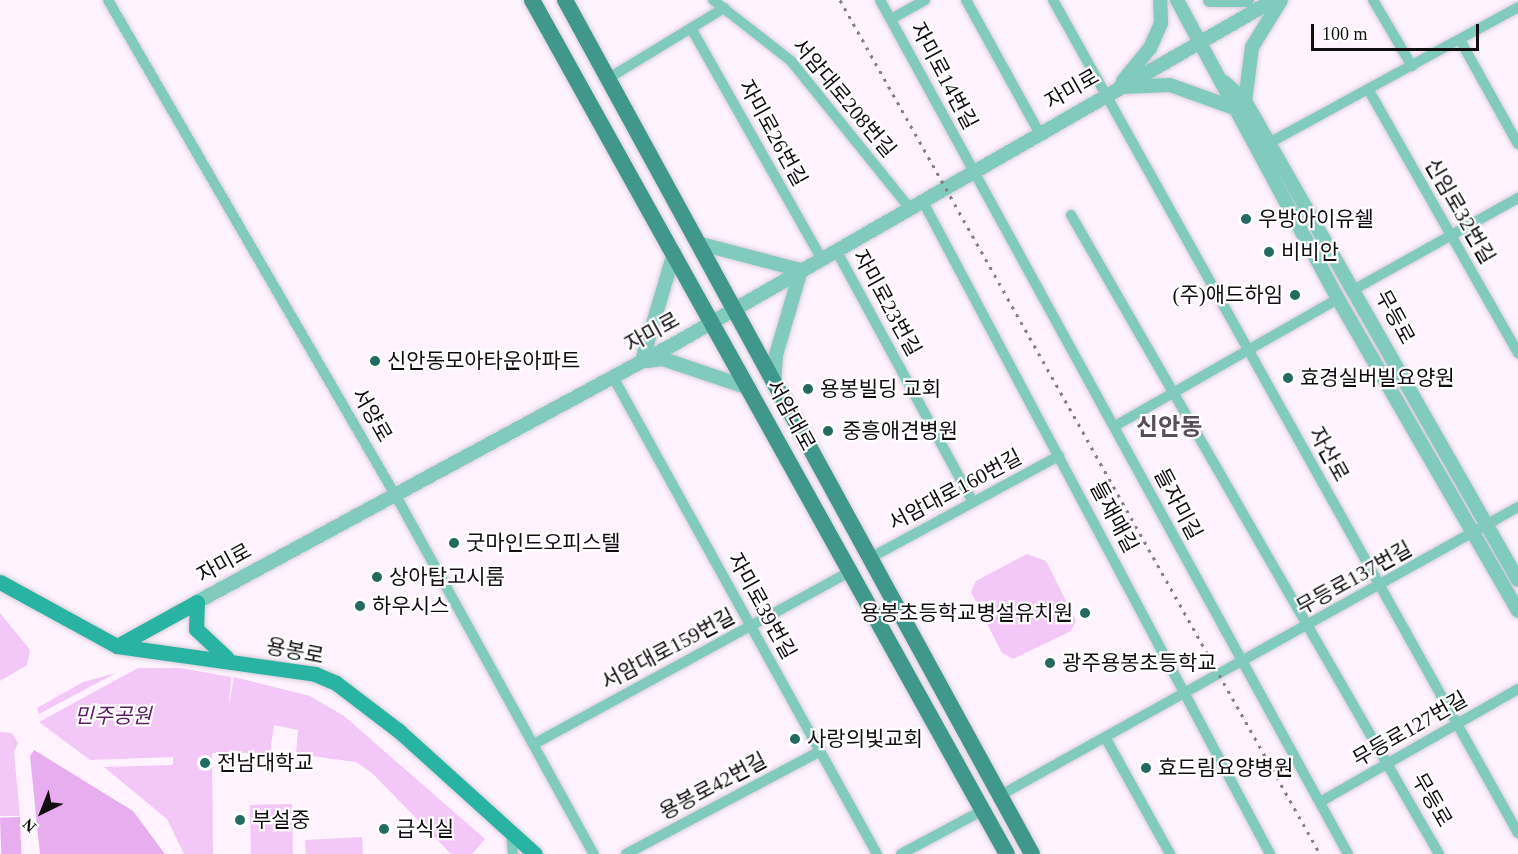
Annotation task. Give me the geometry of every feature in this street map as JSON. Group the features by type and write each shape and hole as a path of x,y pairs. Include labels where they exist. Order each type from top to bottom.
{"main road":[{"name":"서암대로","path":"532,0 853,570 1007,854"},
{"name":"서암대로","path":"565,0 1032,854"},
{"name":"용봉로","path":"0,582 117,646 232,661 336,683 535,854"},
{"name":"자미로","path":"117,646 197,602"},
{"path":"197,602 194,616 202,639 232,661"}],"street":[{"name":"서양로","path":"108,0 394,493 594,854"},
{"name":"서암대로208번길","path":"713,0 791,61 916,203"},
{"name":"자미로14번길","path":"880,0 974,171"},
{"path":"891,19 925,0"},
{"path":"966,0 1040,132"},
{"name":"자산로","path":"1053,0 1111,90 1249,350 1518,833"},
{"path":"1111,90 1150,48 1161,23 1160,0"},
{"name":"무등로","path":"1177,0 1224,82 1232,108 1338,299 1518,611"},
{"path":"1210,0 1247,0"},
{"name":"자미로","path":"197,602 394,493 642,361 1111,90 1274,0"},
{"path":"1245,101 1252,47 1281,0"},
{"path":"1373,0 1412,66"},
{"path":"1269,143 1518,7"},
{"path":"609,78 724,8"},
{"name":"자미로26번길","path":"691,28 821,258"},
{"path":"1460,40 1518,144"},
{"name":"무등로","path":"1224,82 1245,101 1355,289 1485,526 1518,580"},
{"path":"1111,90 1170,85 1232,108"},
{"name":"신임로32번길","path":"1368,89 1518,353"},
{"name":"들자미길","path":"974,171 1115,426 1241,664 1348,854"},
{"path":"1355,289 1518,198"},
{"name":"들재매길","path":"916,203 1059,456 1187,693 1270,854"},
{"name":"무등로","path":"1071,215 1439,854"},
{"path":"697,243 801,270 776,355 774,384"},
{"name":"자미로23번길","path":"836,250 973,502"},
{"path":"674,253 642,361 663,359 752,389"},
{"path":"1115,426 1338,299"},
{"name":"자미로39번길","path":"613,377 877,854"},
{"name":"서암대로160번길","path":"870,558 1059,456"},
{"name":"무등로137번길","path":"999,796 1380,587 1518,507"},
{"name":"서암대로159번길","path":"534,744 853,570"},
{"name":"무등로127번길","path":"1320,802 1518,689"},
{"path":"1105,737 1170,854"},
{"name":"용봉로42번길","path":"626,854 819,752"},
{"path":"901,854 983,810"},
{"path":"511,832 513,854"}],"green space":[{"path":"1027,554 1046,561 1076,621 1071,631 1013,659 1002,653 971,592 976,581"},
{"path":"0,613 30,650 27,665 0,681"},
{"name":"민주공원","path":"138,668 180,668 231,677 229,705 234,677 310,696 344,716 485,839 472,854 451,854 373,774 356,762 296,754 298,730 274,725 270,753 212,753 213,854 184,854 167,819 104,767 173,765 173,757 90,760 39,722"},
{"path":"116,673 39,714 37,708 83,682"},
{"path":"0,732 12,733 18,743 14,752 20,816 0,816"},
{"path":"292,804 293,854 251,854 250,805"},
{"path":"362,837 363,854 306,854 305,840"}],"shaded area":[{"path":"34,750 133,811 165,854 40,854 30,756"},
{"path":"20,817 21,854 1,854 0,818"}],"railway":[{"path":"840,0 1320,854"}],"place":[{"name":"우방아이유쉘","path":"1246,219"},
{"name":"비비안","path":"1269,252"},
{"name":"(주)애드하임","path":"1295,295"},
{"name":"신안동모아타운아파트","path":"375,361"},
{"name":"효경실버빌요양원","path":"1288,378"},
{"name":"용봉빌딩 교회","path":"808,389"},
{"name":"중흥애견병원","path":"828,431"},
{"name":"굿마인드오피스텔","path":"454,543"},
{"name":"상아탑고시룸","path":"377,577"},
{"name":"하우시스","path":"360,606"},
{"name":"용봉초등학교병설유치원","path":"1085,613"},
{"name":"광주용봉초등학교","path":"1050,663"},
{"name":"사랑의빛교회","path":"795,739"},
{"name":"전남대학교","path":"205,763"},
{"name":"효드림요양병원","path":"1146,768"},
{"name":"부설중","path":"240,820"},
{"name":"급식실","path":"384,829"}],"district":[{"name":"신안동","path":"1169,428"}]}
